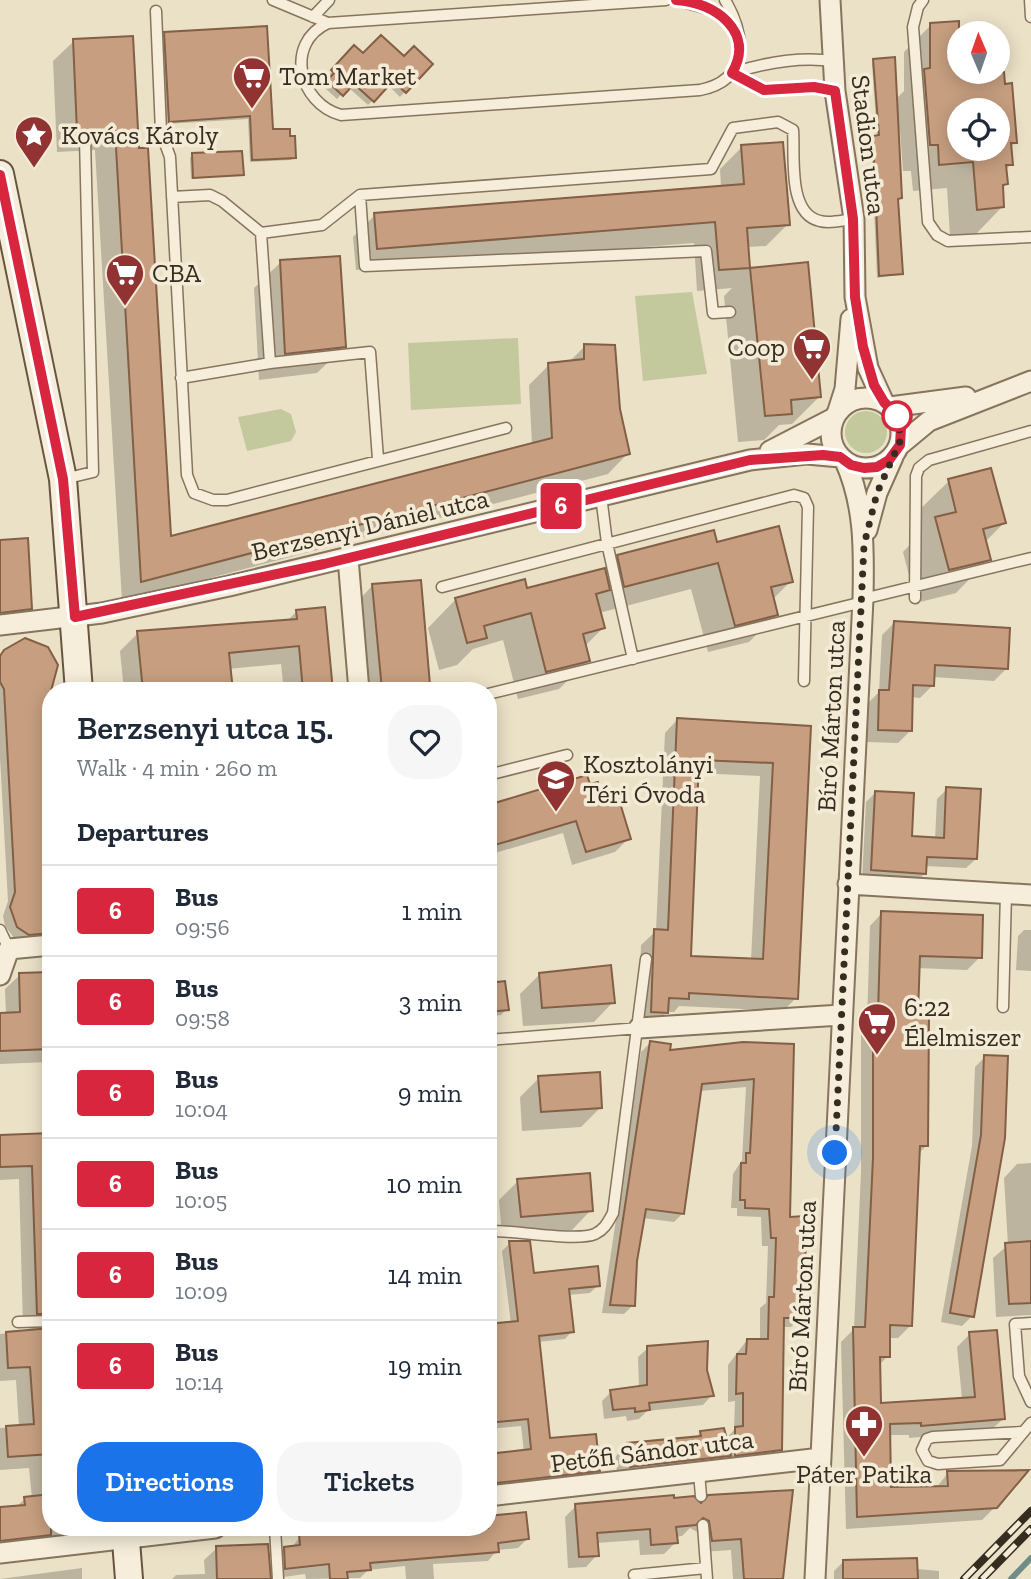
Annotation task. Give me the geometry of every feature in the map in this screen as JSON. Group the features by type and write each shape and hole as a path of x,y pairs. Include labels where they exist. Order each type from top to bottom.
{"main road":[{"path":"0,174 63,479 79,682"},
{"path":"126,1536 129,1579"}],"street":[{"name":"Stadion utca","path":"830,0 835,91 853,219 855,297 845,389 836,415"},
{"name":"Stadion utca","path":"855,297 868,368 887,405"},
{"path":"1001,391 924,405 887,405 870,398 856,399 836,415 831,435 843,459 857,467 870,468 897,450 929,421 1031,381"},
{"path":"887,405 900,422 897,450"},
{"name":"Berzsenyi Dániel utca","path":"750,460 836,415"},
{"name":"Bíró Márton utca","path":"864,545 877,493 897,450"},
{"name":"Berzsenyi Dániel utca","path":"0,625 75,617 348,558 750,460 807,454 843,459"},
{"name":"Bíró Márton utca","path":"815,1579 863,600 864,545 859,497 843,459"},
{"path":"348,558 358,682"},
{"path":"848,884 1031,895"},
{"path":"0,975 9,949 42,946"},
{"path":"639,1028 841,1015"},
{"name":"Petőfi Sándor utca","path":"497,1495 821,1458"},
{"path":"0,1553 107,1536"}],"lane":[{"path":"273,0 328,23 666,0"},
{"path":"313,17 329,0"},
{"path":"676,0 712,10 724,17 738,35"},
{"path":"328,23 313,32 302,54 301,76 316,101 329,111 341,115 700,89 724,82 740,56 738,35 725,0"},
{"path":"923,0 918,7 913,27 928,222 937,235 948,241 1031,237"},
{"path":"1030,0 1031,17"},
{"path":"156,11 161,132 170,156 188,485 202,498 227,500 506,428"},
{"path":"732,73 756,66 813,58 833,61"},
{"path":"732,73 764,90 814,87 835,91"},
{"path":"261,233 323,225 360,195 711,169 733,128 778,122 793,130 798,199 805,212 819,221 853,219"},
{"path":"63,479 93,472 85,138"},
{"path":"172,197 210,195 222,201 261,233 270,363"},
{"path":"360,195 365,266 706,251 713,313 730,312"},
{"path":"181,378 270,363 370,352 378,459"},
{"path":"915,598 916,476 919,468 929,460 1031,431"},
{"path":"442,587 794,495 804,498 808,507 804,681"},
{"path":"601,496 607,542 633,659"},
{"path":"497,692 1031,558"},
{"path":"497,773 567,755"},
{"path":"1003,1007 1006,893"},
{"path":"0,930 9,949"},
{"path":"497,1231 577,1237 594,1235 606,1227 613,1213 646,958"},
{"path":"497,1039 639,1028"},
{"path":"18,1322 42,1321"},
{"path":"1031,1323 1015,1324 1020,1376 1031,1402"},
{"path":"1021,1432 933,1437 927,1439 922,1450 928,1461 938,1464 1000,1460 1031,1423"},
{"path":"699,1473 701,1496"},
{"path":"634,1575 707,1574 703,1525"},
{"path":"275,1536 278,1579"}],"green space":[{"path":"692,292 707,374 643,381 635,296"},
{"path":"518,338 521,404 411,410 408,343"},
{"path":"281,409 291,414 296,432 291,441 247,451 238,417"},
{"path":"866,411 881,417 887,432 881,447 866,453 851,447 845,432 851,417"}],"building":[{"path":"947,22 947,84 1012,83 1017,143 1011,143 1013,165 1006,165 1008,184 1003,185 1004,207 977,210 973,162 939,165 938,145 930,145 924,69 930,68 930,23"},
{"path":"267,26 273,129 290,129 290,136 295,136 296,158 252,160 250,116 169,122 164,32"},
{"path":"381,35 404,56 414,46 433,64 406,93 393,81 374,102 354,84 343,96 327,81 334,73 331,70 354,45 363,53"},
{"path":"133,36 139,148 148,148 171,536 552,438 548,363 584,359 584,344 615,345 620,409 630,454 141,582 115,130 77,132 73,39"},
{"path":"895,57 902,198 898,199 903,274 879,276 873,136 879,135 873,59"},
{"path":"783,142 790,225 747,228 750,268 719,270 715,222 377,249 374,213 744,184 741,145"},
{"path":"242,151 244,175 193,178 192,153"},
{"path":"340,256 346,347 285,354 280,260"},
{"path":"808,262 821,397 791,400 792,414 765,416 750,268"},
{"path":"991,468 1006,523 983,529 991,560 949,570 935,517 956,512 948,479"},
{"path":"779,526 793,582 771,587 778,615 735,626 718,563 624,587 617,555 714,530 717,542"},
{"path":"28,538 32,609 0,613 0,540"},
{"path":"605,568 610,590 596,594 605,628 583,634 590,661 546,672 531,613 484,626 487,638 467,643 455,598 525,579 527,588"},
{"path":"421,580 430,682 381,682 372,584"},
{"path":"325,607 332,682 302,682 299,646 229,653 232,682 142,682 137,631 297,619 296,610"},
{"path":"894,621 1010,628 1008,669 935,665 934,686 913,685 912,731 878,730 879,690 889,690"},
{"path":"25,638 48,647 58,665 53,682 42,682 42,934 29,935 17,927 10,907 15,892 4,689 0,682 0,656 4,650"},
{"path":"677,718 811,726 798,999 689,993 689,999 669,998 668,1013 651,1012 654,929 668,930","holes":["699,760 773,763 763,959 691,956"]},
{"name":"Kosztolányi Téri Óvoda","path":"587,775 590,784 598,782 600,789 607,787 609,796 617,793 631,839 586,852 576,821 497,844 497,802"},
{"path":"946,787 981,789 977,859 927,857 926,874 871,870 875,791 914,793 912,836 944,838"},
{"path":"881,911 983,915 982,958 920,956 918,1014 929,1014 928,1146 920,1146 912,1326 890,1325 890,1357 880,1357 881,1403 975,1397 969,1332 997,1330 1005,1419 921,1426 921,1423 890,1424 891,1487 948,1486 947,1471 1029,1470 997,1508 857,1517 853,1327 865,1327 873,1158 873,1014 878,1014"},
{"path":"611,965 615,1003 542,1008 539,973"},
{"path":"42,972 42,1049 0,1051 0,1013 20,1012 19,973"},
{"path":"505,981 509,1010 497,1011 497,982"},
{"path":"650,1041 671,1044 670,1050 743,1042 794,1044 790,1217 804,1216 806,1243 802,1318 784,1318 782,1450 735,1456 735,1427 743,1426 743,1393 736,1394 737,1354 746,1354 747,1339 768,1339 769,1297 774,1297 776,1238 771,1238 769,1209 745,1208 745,1200 740,1200 741,1163 746,1163 746,1153 750,1153 754,1079 702,1084 684,1214 646,1209 637,1261 635,1306 610,1305"},
{"path":"984,1055 1008,1056 1005,1138 974,1317 950,1313 981,1135"},
{"path":"600,1072 602,1108 541,1112 538,1076"},
{"path":"42,1133 42,1314 37,1314 32,1166 0,1167 0,1135"},
{"path":"590,1173 593,1211 521,1217 517,1179"},
{"path":"509,1241 530,1241 534,1273 598,1266 600,1286 569,1289 574,1332 539,1336 550,1438 596,1434 600,1471 497,1483 497,1453 531,1449 528,1419 497,1422 497,1323 518,1321"},
{"path":"1031,1241 1031,1303 1009,1304 1005,1243"},
{"path":"42,1329 42,1455 8,1457 6,1426 34,1424 30,1367 8,1368 6,1332"},
{"path":"708,1341 707,1370 714,1396 649,1403 650,1410 613,1410 610,1390 647,1385 647,1346"},
{"path":"724,1428 731,1456 630,1467 627,1443 701,1436 700,1431"},
{"path":"793,1490 783,1579 744,1579 741,1539 712,1541 709,1521 703,1518 696,1525 676,1527 678,1543 651,1545 650,1529 597,1533 599,1556 579,1557 575,1504 674,1495 674,1498 694,1496 701,1503 708,1495"},
{"path":"42,1495 42,1536 0,1541 0,1507 25,1505 24,1497"},
{"path":"526,1512 529,1539 498,1543 499,1552 370,1563 371,1570 347,1572 348,1579 330,1579 329,1564 285,1569 284,1547 300,1545 299,1536 497,1536 497,1515"},
{"path":"268,1544 271,1579 217,1579 216,1546"},
{"path":"917,1558 918,1579 843,1579 843,1560"}],"waterway":[{"path":"1011,1579 1031,1558"}],"railway":[{"path":"964,1579 1031,1511"},
{"path":"982,1579 1031,1529"}],"bus line":[{"name":"6","path":"0,175 19,279 63,479 75,617 324,564 750,460 807,454 840,457 857,467 877,467 894,456 900,445 901,427 897,416 874,385 863,347 855,297 853,219 835,91 814,87 764,90 732,73 741,48 732,25 712,10 676,0"}],"place":[{"name":"Tom Market","path":"252,110"},
{"name":"Kovács Károly","path":"34,169"},
{"name":"CBA","path":"125,307"},
{"name":"Coop","path":"812,381"},
{"name":"Kosztolányi Téri Óvoda","path":"556,813"},
{"name":"6:22 Élelmiszer","path":"877,1056"},
{"name":"Páter Patika","path":"864,1458"}],"route":[{"path":"835,1153 864,545 877,493 900,445 901,427 897,416"}]}
